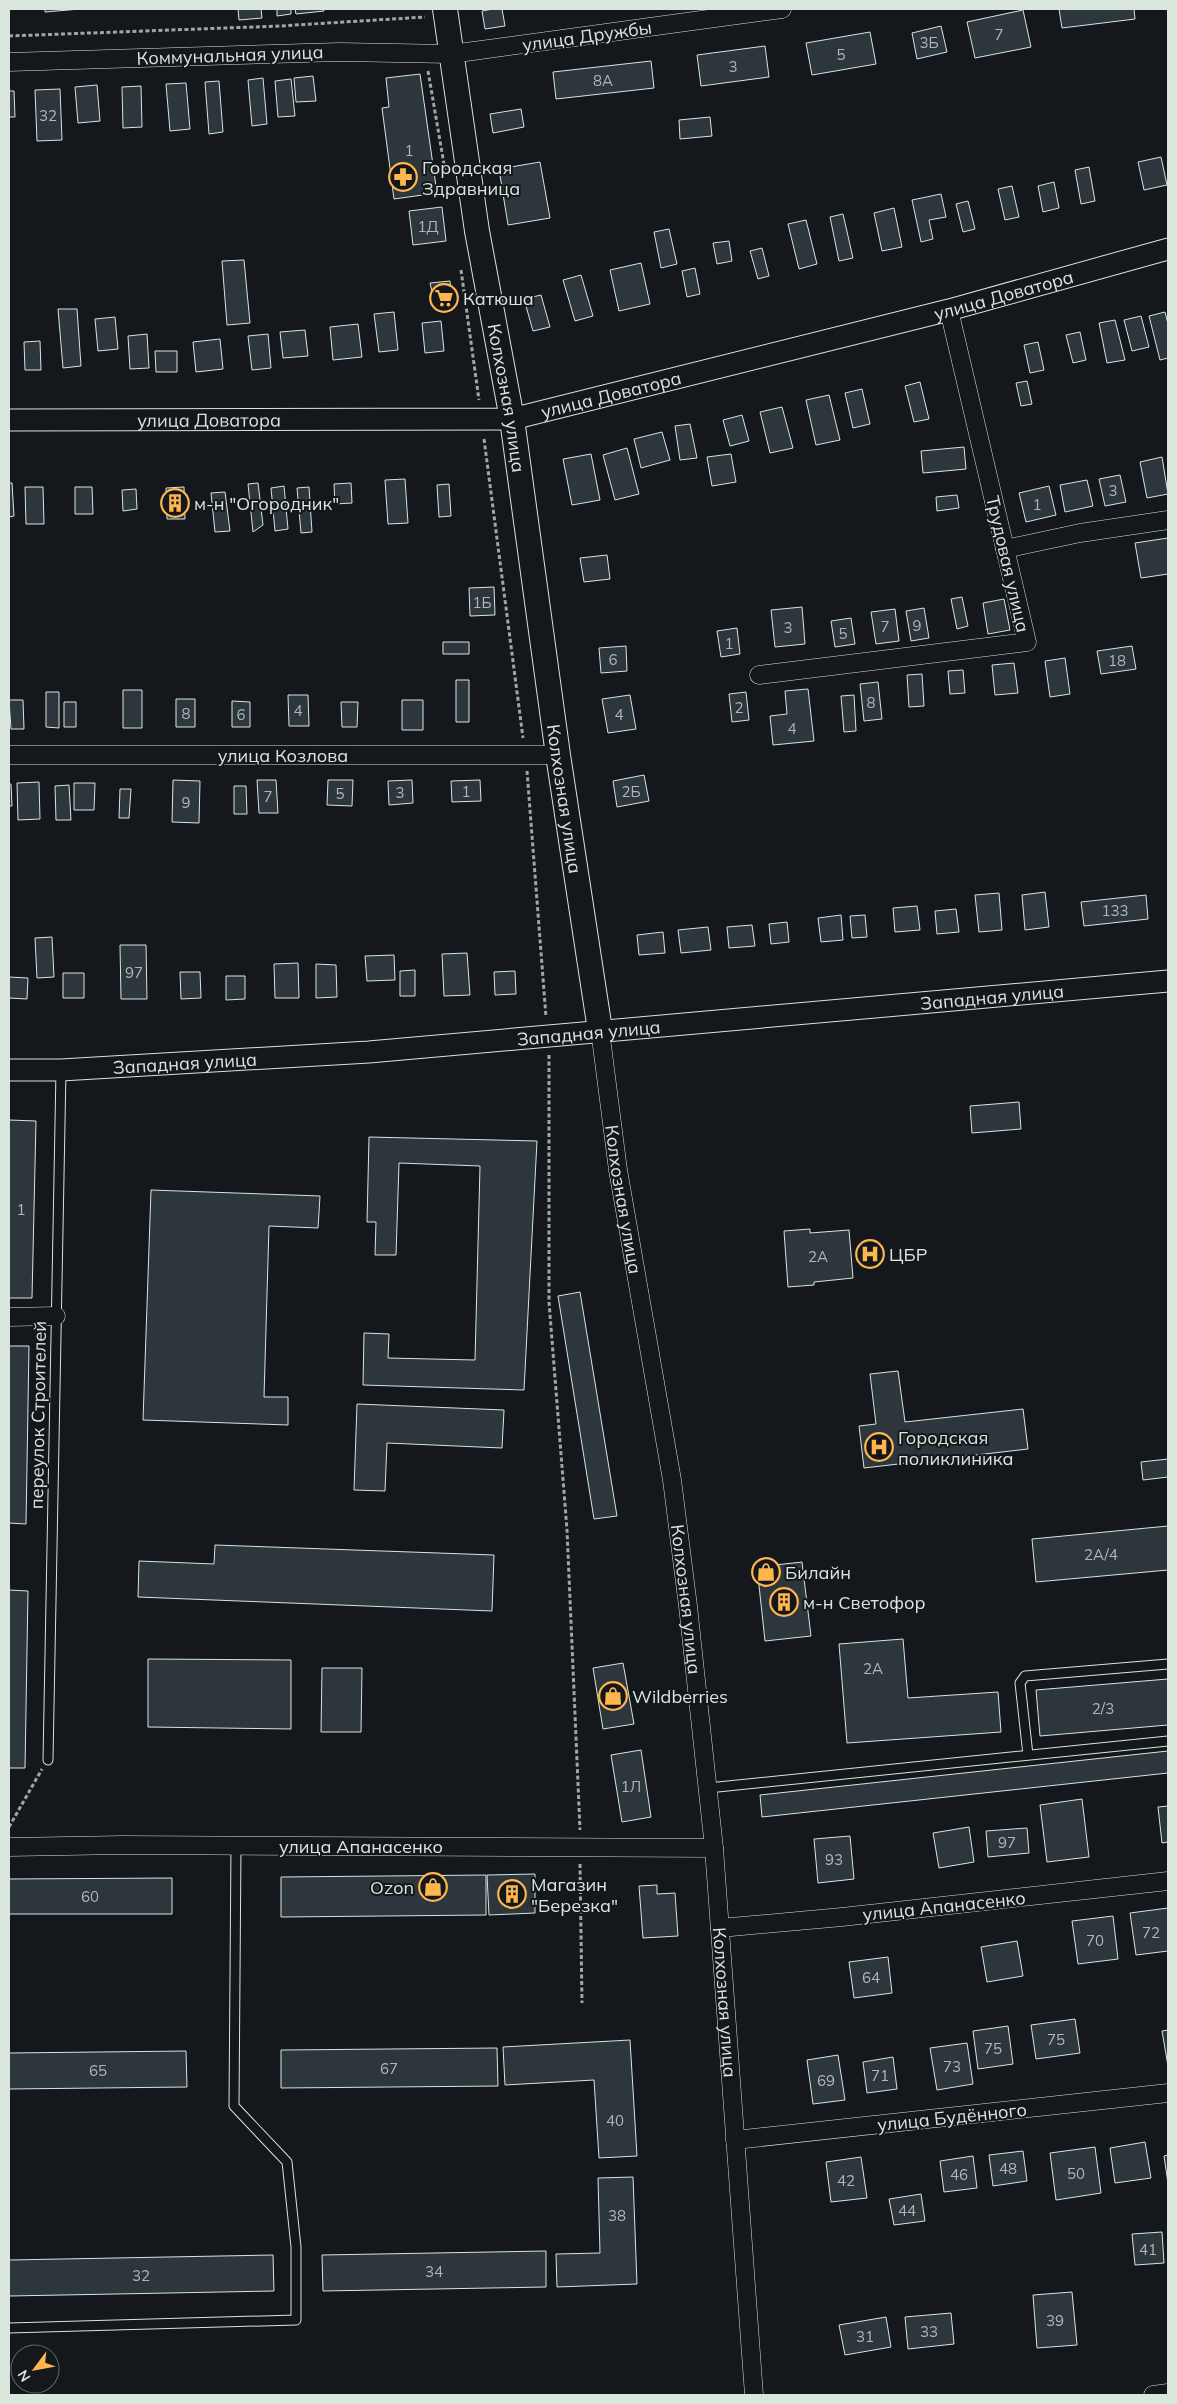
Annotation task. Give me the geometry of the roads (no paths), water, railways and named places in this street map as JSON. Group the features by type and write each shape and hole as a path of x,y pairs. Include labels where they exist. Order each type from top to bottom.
{"main road":[{"name":"Колхозная улица","path":"435,13 451,54 477,231 512,420 558,754 600,1030"}],"street":[{"name":"улица Дружбы","path":"451,54 782,9"},
{"name":"Коммунальная улица","path":"9,62 340,52 451,54"},
{"name":"улица Доватора","path":"9,420 512,420 948,310 1168,249"},
{"name":"Трудовая улица","path":"759,675 1027,642 948,310"},
{"path":"1005,549 1073,534 1168,520"},
{"name":"улица Козлова","path":"9,755 558,754"},
{"name":"Западная улица","path":"9,1070 61,1070 369,1052 1168,981"},
{"name":"Колхозная улица","path":"600,1030 618,1170 672,1480 688,1606 714,1848 754,2395"},
{"path":"9,1317 56,1316"},
{"name":"улица Апанасенко","path":"9,1848 236,1846 714,1848"},
{"name":"улица Апанасенко","path":"720,1928 842,1918 1168,1881"},
{"name":"улица Будённого","path":"735,2140 1168,2093"},
{"path":"1153,2395 1168,2393"}],"lane":[{"name":"переулок Строителей","path":"48,1760 61,1070"},
{"path":"1028,1755 1020,1683 1026,1676 1168,1664"},
{"path":"708,1788 1168,1741"},
{"path":"9,2328 296,2320 296,2247 287,2162 234,2106 236,1846"}],"place":[{"name":"Городская Здравница","path":"403,177"},
{"name":"Катюша","path":"444,298"},
{"name":"м-н \"Огородник\"","path":"175,503"},
{"name":"ЦБР","path":"870,1254"},
{"name":"Городская поликлиника","path":"879,1447"},
{"name":"Билайн","path":"766,1572"},
{"name":"м-н Светофор","path":"784,1602"},
{"name":"Wildberries","path":"613,1696"},
{"name":"Ozon","path":"433,1887"},
{"name":"Магазин \"Березка\"","path":"512,1894"}]}
